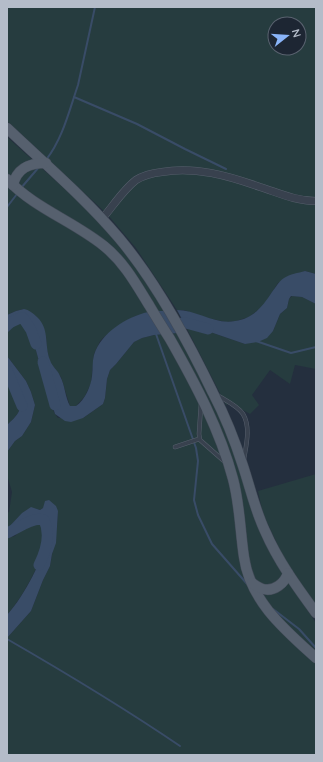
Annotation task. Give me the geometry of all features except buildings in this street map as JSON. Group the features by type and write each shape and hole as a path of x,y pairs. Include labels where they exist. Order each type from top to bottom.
{"main road":[{"path":"7,128 46,163 102,219 135,259 160,298 183,336 214,393 243,466 259,517 275,552 316,613"},
{"path":"46,163 34,164 19,171 15,178 10,182 40,206 67,220 104,246 124,266 169,338 213,424 229,466 238,497 244,559 250,581 272,615 286,631 316,658"},
{"path":"250,581 263,589 270,589 284,582 288,573"}],"street":[{"path":"102,219 127,188 138,179 151,174 169,171 198,171 250,183 294,198 316,200"}],"lane":[{"path":"214,393 243,414 247,430 243,466"},
{"path":"201,399 199,439 229,466"},
{"path":"175,447 199,439"}],"green space":[{"path":"7,7 316,7 316,274 305,271 278,283 263,306 249,317 236,321 226,322 203,317 184,310 177,310 136,248 107,214 7,121"},
{"path":"7,137 86,208 122,247 166,311 135,316 118,326 100,341 94,354 91,383 85,396 76,406 70,406 61,377 50,362 46,337 24,309 7,315"},
{"path":"292,296 302,297 316,304 316,369 295,365 290,384 270,370 252,395 259,405 250,414 230,403 226,405 184,323 245,344 273,331 280,314 287,308 289,299"},
{"path":"19,321 25,322 30,328 40,365 51,383 52,408 58,418 83,418 103,404 110,370 134,342 154,335 178,333 221,417 276,563 316,623 316,755 7,755 7,638 31,611 50,566 57,527 58,511 43,508 40,510 35,508 30,509 22,514 7,529 7,513 9,512 12,492 7,475 7,452 15,441 22,436 31,422 35,405 26,381 7,356 7,333"},
{"path":"7,376 13,383 19,397 20,407 18,413 7,425"},
{"path":"316,474 316,606 284,558 263,514 258,491"},
{"path":"32,517 44,524 49,531 47,541 39,563 27,587 7,615 7,538 15,536"}],"water":[{"path":"305,271 316,274 316,304 302,297 291,296 287,308 280,314 273,331 267,338 258,342 245,344 184,323 177,310 192,312 220,321 228,322 241,320 257,311 282,279"},
{"path":"24,309 35,316 44,327 48,354 52,365 62,380 70,406 76,406 85,397 92,376 93,358 97,347 115,327 140,314 152,311 166,311 178,333 154,335 134,342 110,370 103,404 83,418 71,422 65,421 55,414 51,401 51,383 40,365 29,325 25,322 19,322 7,333 7,315"},
{"path":"7,356 26,381 35,405 31,422 22,436 15,441 7,452 7,425 18,413 20,402 13,383 7,376"},
{"path":"49,500 56,506 58,511 56,543 50,566 31,611 7,638 7,615 14,607 33,576 43,553 49,532 44,524 34,517 27,521 20,530 7,538 7,529 22,513 31,507 40,510 43,508 45,501"}],"waterway":[{"path":"46,160 57,143 78,85 95,7"},
{"path":"74,97 137,124 226,169"},
{"path":"21,188 39,167"},
{"path":"7,207 17,194"},
{"path":"7,324 23,318 31,330 36,344"},
{"path":"168,324 186,323 208,329"},
{"path":"156,334 196,448 198,461 194,500 198,515 212,544 248,585"},
{"path":"256,341 291,353 316,347"},
{"path":"43,362 55,405"},
{"path":"7,370 22,406"},
{"path":"7,533 30,521 40,519 44,520 47,531 47,543 39,565"},
{"path":"273,609 299,629 316,648"},
{"path":"7,639 95,691 180,746"}]}
